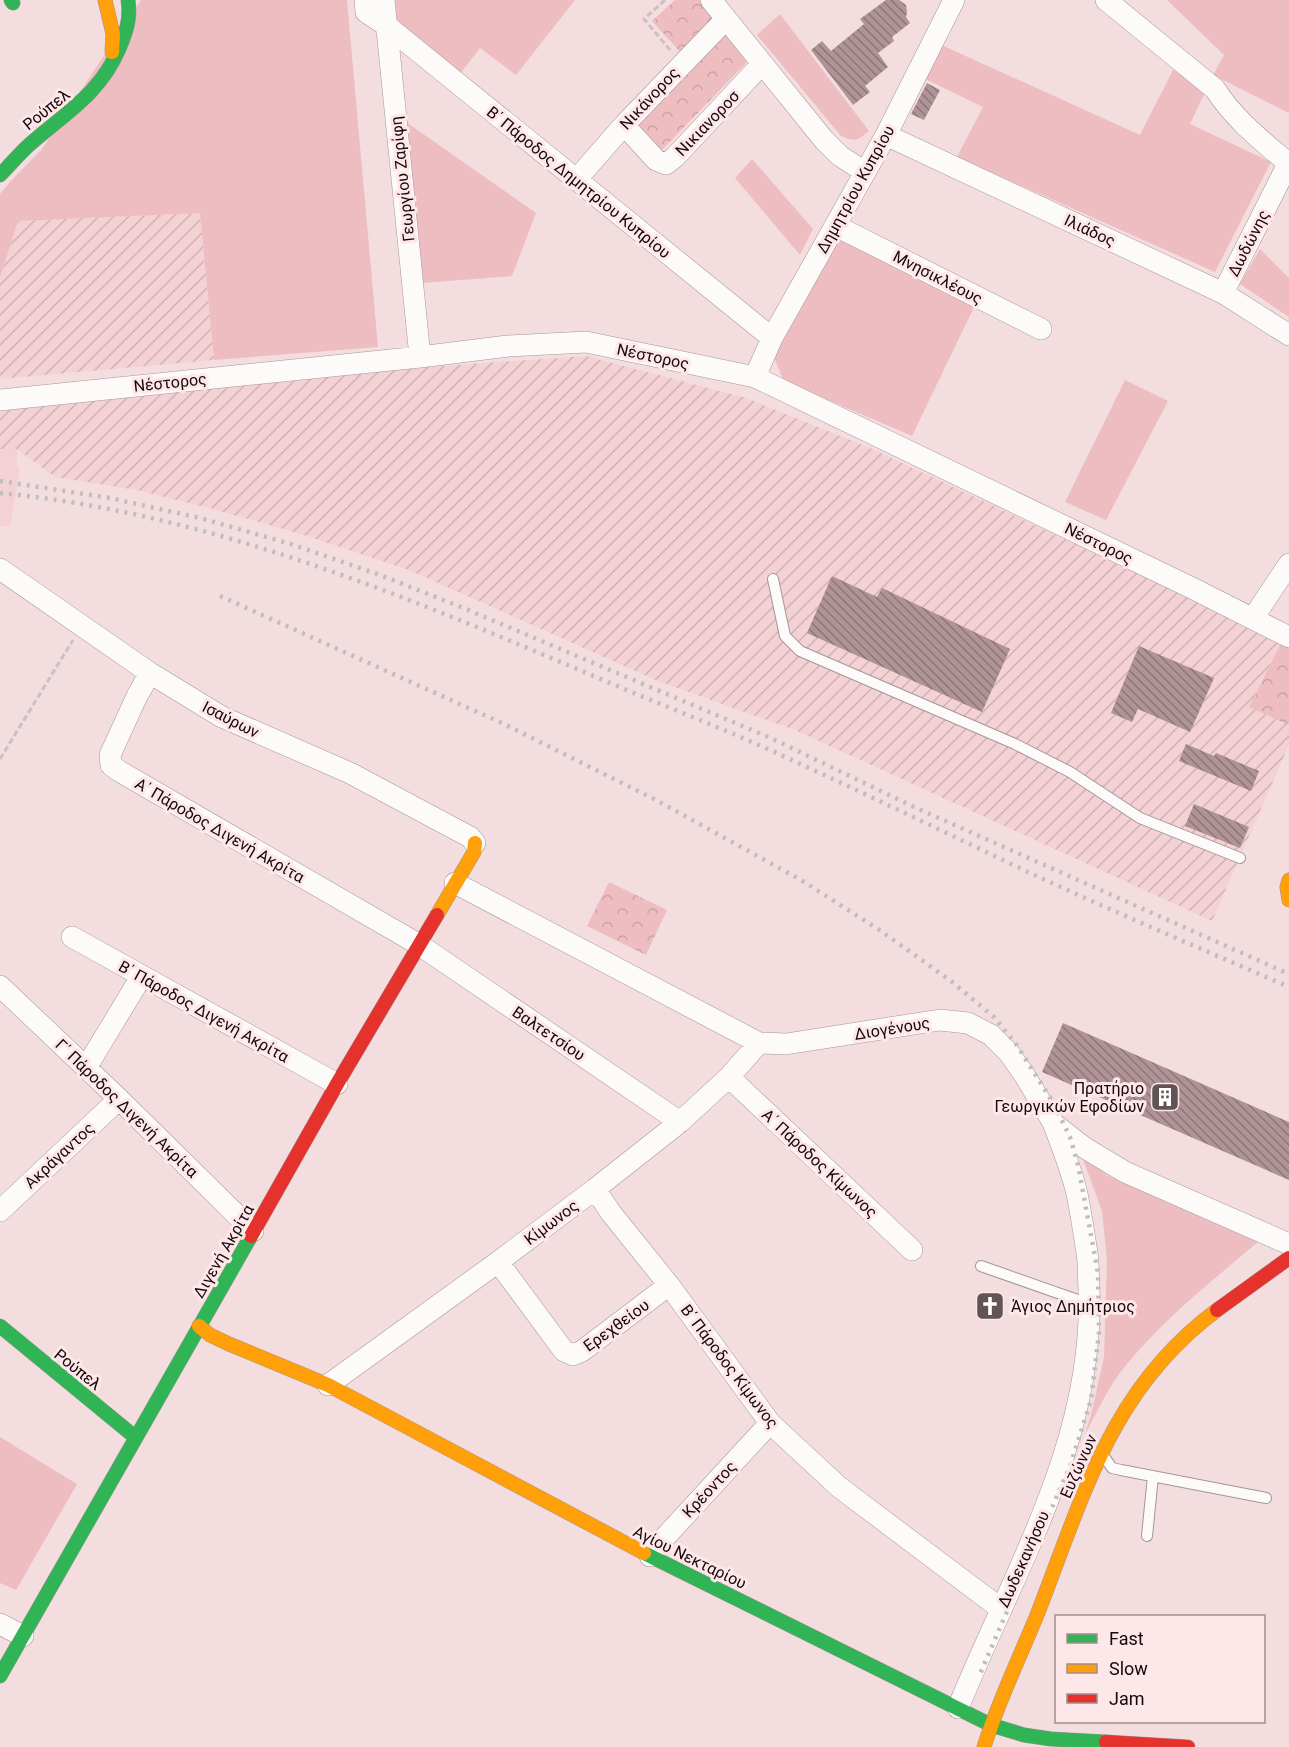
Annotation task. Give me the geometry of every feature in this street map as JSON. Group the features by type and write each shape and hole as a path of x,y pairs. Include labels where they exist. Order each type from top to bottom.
{"street":[{"path":"105,0 113,34 111,67"},
{"name":"Ρούπελ","path":"0,175 28,146 86,98 104,77 111,67 128,28 130,12 128,0"},
{"name":"Γεωργίου Ζαρίφη","path":"384,0 420,357"},
{"path":"711,0 824,140 840,156 865,172"},
{"name":"Δημητρίου Κυπρίου","path":"755,377 772,338 886,135 954,0"},
{"path":"1106,0 1215,89 1245,126 1289,163"},
{"path":"0,13 16,1"},
{"name":"Β΄ Πάροδος Δημητρίου Κυπρίου","path":"365,6 772,338"},
{"name":"Νικάνορος","path":"576,180 624,125 726,19"},
{"name":"Νικιανοροσ","path":"624,125 656,160 666,164 762,64"},
{"name":"Ιλιάδος","path":"886,135 1223,293 1289,335"},
{"name":"Δωδώνης","path":"1223,293 1289,163"},
{"name":"Μνησικλέους","path":"836,226 1041,329"},
{"name":"Νέστορος","path":"0,400 508,346 586,342 755,377 1289,637"},
{"path":"1252,618 1289,564"},
{"name":"Ισαύρων","path":"0,569 150,673 222,717 350,773 470,837 475,843"},
{"name":"Α΄ Πάροδος Διγενή Ακρίτα","path":"150,673 110,754 111,765 418,944"},
{"name":"Διγενή Ακρίτα","path":"0,1676 337,1084 474,852 475,843"},
{"path":"1289,880 1287,887 1289,900"},
{"name":"Διογένους","path":"455,883 759,1043 786,1044 940,1020 968,1023 991,1035 1009,1053 1054,1124 1084,1148 1125,1172 1289,1244"},
{"name":"Β΄ Πάροδος Διγενή Ακρίτα","path":"72,937 337,1084"},
{"name":"Βαλτετσίου","path":"418,944 680,1122"},
{"path":"86,1068 141,977"},
{"name":"Γ΄ Πάροδος Διγενή Ακρίτα","path":"0,986 119,1099 253,1232"},
{"name":"Κίμωνος","path":"328,1385 498,1262 680,1122 729,1077 759,1043"},
{"name":"Α΄ Πάροδος Κίμωνος","path":"729,1077 912,1250"},
{"name":"Ακράγαντος","path":"0,1211 119,1099"},
{"name":"Δωδεκανήσου","path":"957,1708 1042,1518 1067,1447 1082,1383 1088,1338 1087,1255 1077,1192 1054,1124"},
{"name":"Β΄ Πάροδος Κίμωνος","path":"595,1189 770,1423 838,1487 1001,1609"},
{"name":"Ευζώνων","path":"984,1747 1088,1480 1120,1416 1140,1386 1175,1345 1212,1314 1289,1258"},
{"name":"Ερεχθείου","path":"498,1262 564,1351 573,1355 582,1351 669,1286"},
{"name":"Ρούπελ","path":"0,1326 135,1437"},
{"name":"Αγίου Νεκταρίου","path":"199,1326 210,1335 229,1344 328,1385 650,1556 991,1725 1024,1735 1052,1739 1188,1747"},
{"name":"Κρέοντος","path":"650,1556 770,1423"},
{"path":"0,1624 23,1636"},
{"path":"0,1644 23,1636"}],"lane":[{"path":"773,579 785,636 800,651 1015,744 1070,772 1140,818 1240,858"},
{"path":"981,1266 1089,1304"},
{"path":"1101,1452 1112,1468 1266,1498"},
{"path":"1147,1536 1153,1476"}],"path":[{"path":"665,0 644,19 682,63"},
{"path":"0,759 82,626"}],"shaded area":[{"path":"200,213 214,360 0,379 0,278 18,221"},
{"path":"586,356 746,398 870,448 1282,641 1249,707 1289,725 1289,745 1212,921 795,730 658,681 409,570 304,535 213,509 137,490 55,477 17,449 0,449 0,408 428,367"},
{"path":"0,449 17,449 17,466 20,467 10,527 0,526"}],"green space":[{"path":"141,0 347,0 378,347 214,360 200,213 18,221 0,278 0,194 42,149"},
{"path":"395,0 575,0 516,75 480,48 459,75 398,27"},
{"path":"675,0 702,0 718,19 682,54 652,21"},
{"path":"1167,0 1289,0 1289,113 1213,75 1224,55"},
{"path":"780,14 869,131 862,137 853,140 841,136 757,35"},
{"path":"725,33 747,62 662,150 636,124"},
{"path":"937,43 1140,135 1173,70 1207,88 1190,124 1271,162 1215,272 957,157 983,107 919,76"},
{"path":"406,122 536,213 512,276 422,283"},
{"path":"752,159 813,229 800,255 735,178"},
{"path":"837,230 976,303 912,436 784,381 772,353"},
{"path":"1260,249 1289,278 1289,317 1240,284"},
{"path":"1125,380 1168,401 1106,520 1065,502"},
{"path":"1282,641 1289,644 1289,725 1249,707"},
{"path":"609,882 667,910 646,955 587,926"},
{"path":"1081,1154 1108,1176 1259,1241 1186,1304 1134,1355 1114,1381 1085,1434 1104,1357 1107,1260 1102,1211"},
{"path":"0,1437 77,1484 16,1590 0,1583"}],"building":[{"path":"886,0 899,0 906,5 906,17 910,23 892,37 894,41 878,53 888,67 865,86 870,92 853,105 811,50 822,41 831,51 864,24 860,19"},
{"path":"927,83 940,90 924,120 911,114"},
{"path":"832,576 877,597 882,588 1010,649 982,712 807,633"},
{"path":"1139,646 1214,678 1190,732 1138,709 1132,722 1111,713"},
{"path":"1186,744 1214,756 1216,753 1259,771 1251,791 1179,761"},
{"path":"1194,804 1249,827 1240,848 1185,826"},
{"name":"Πρατήριο Γεωργικών Εφοδίων","path":"1063,1023 1289,1122 1289,1180 1042,1072"}],"railway":[{"path":"0,481 110,498 200,518 291,544 380,575 773,739 914,807 1289,974"},
{"path":"0,493 78,503 154,519 230,539 379,588 748,740 1060,887 1289,987"},
{"path":"220,596 504,724 656,800 801,880 878,929 951,981 994,1017 1016,1044 1054,1104 1070,1137 1078,1165 1098,1273 1099,1333 1091,1400 1070,1466 980,1674"}],"traffic: fast":[{"path":"0,175 29,145 80,102 102,79 124,37 128,19 128,0"},
{"path":"0,1676 251,1236"},
{"path":"0,1326 135,1437"},
{"path":"644,1553 991,1725 1024,1735 1051,1739 1106,1742"}],"traffic: slow":[{"path":"105,0 113,34 112,52"},
{"path":"437,915 474,852 475,843"},
{"path":"1289,880 1287,887 1289,900"},
{"path":"984,1747 1069,1529 1104,1448 1125,1410 1150,1375 1180,1341 1217,1310"},
{"path":"199,1326 210,1335 229,1344 328,1385 644,1553"}],"traffic: jam":[{"path":"251,1236 437,915"},
{"path":"1217,1310 1289,1258"},
{"path":"1106,1742 1188,1747"}],"place":[{"name":"Πρατήριο Γεωργικών Εφοδίων","path":"1165,1097"},
{"name":"Άγιος Δημήτριος","path":"990,1306"}]}
